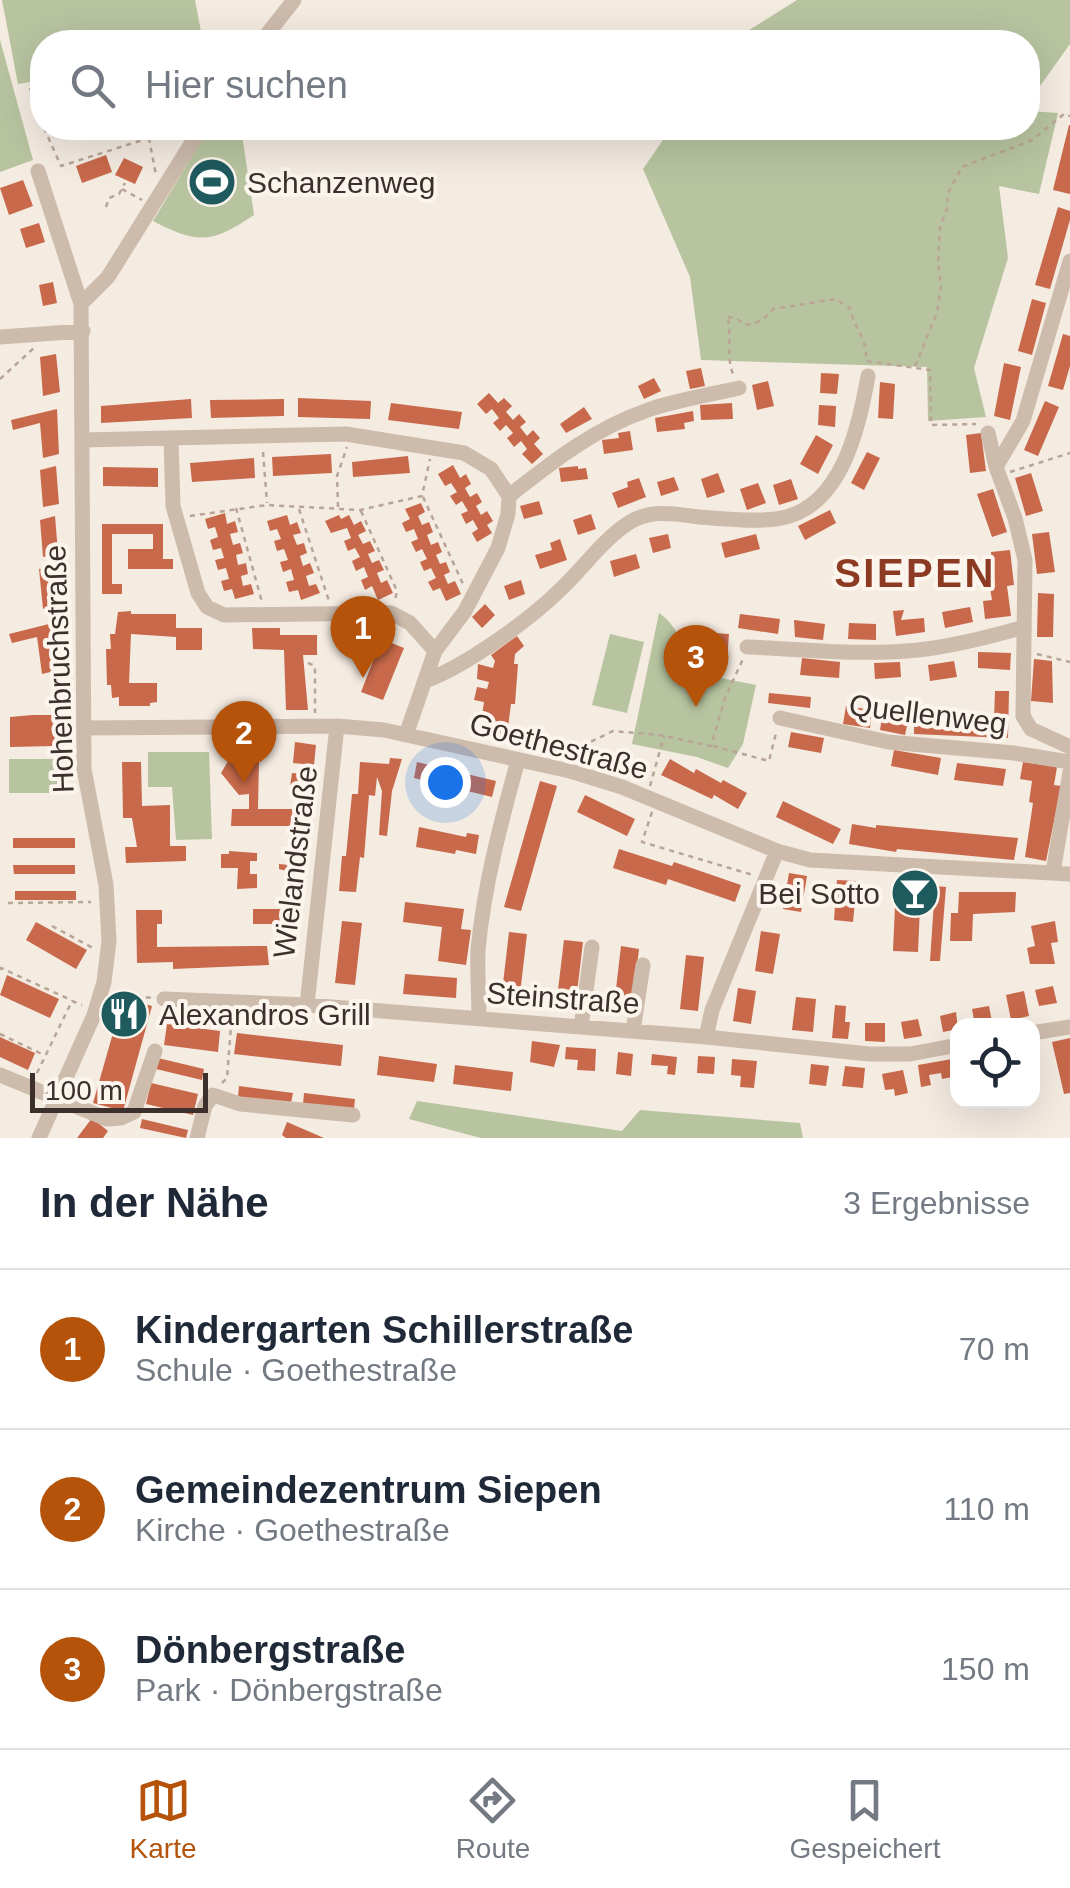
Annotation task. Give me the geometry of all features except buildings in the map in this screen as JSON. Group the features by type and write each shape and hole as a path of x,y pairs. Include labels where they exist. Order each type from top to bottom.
{"street":[{"path":"270,30 294,0"},
{"path":"82,304 108,277 193,140"},
{"name":"Hohenbruchstraße","path":"38,171 82,304 84,769 107,896 107,956 102,992 39,1138"},
{"path":"998,471 1023,421 1070,261"},
{"path":"0,337 82,330"},
{"path":"425,682 442,675 520,622 559,592 624,526 641,516 659,512 780,519 813,503 840,472 861,415 868,376"},
{"path":"508,496 590,437 620,421 650,409 739,388"},
{"path":"988,428 1024,560 1022,716 1031,729 1070,747"},
{"path":"83,440 351,435 464,454 491,469 508,496 508,514 498,548 475,592 435,651 406,735"},
{"path":"171,440 173,506 201,601 224,615 391,613 410,623 435,651"},
{"path":"747,647 918,650 1024,628"},
{"name":"Quellenweg","path":"780,718 888,742 1070,762"},
{"name":"Goethestraße","path":"83,728 338,726 406,735 622,786 777,851 810,860 1062,873"},
{"name":"Wielandstraße","path":"307,1005 338,726"},
{"path":"479,1019 478,952 485,899 518,760"},
{"path":"1062,873 1070,772"},
{"path":"706,1036 712,1010 777,851"},
{"path":"581,1027 592,947"},
{"path":"633,1031 643,965"},
{"name":"Steinstraße","path":"164,999 307,1005 706,1036 870,1054 910,1054 950,1047"},
{"path":"1040,1032 1070,1026"},
{"path":"0,1075 107,1119 131,1115 146,1084 155,1051"},
{"path":"197,1138 212,1096 240,1104 353,1115"}],"path":[{"path":"1040,135 1064,114 1070,116"},
{"path":"50,140 61,166 143,140"},
{"path":"122,189 156,199 149,140"},
{"path":"915,368 916,359 928,341 928,328 937,314 942,286 938,263 940,227 948,206 947,195 962,167 1030,140"},
{"path":"106,207 109,198 119,194 125,184"},
{"path":"739,388 729,363 732,338 728,317 746,326 764,320 772,309 836,299 850,308 867,344 866,361 930,370 930,425 988,428"},
{"path":"0,378 51,333"},
{"path":"262,435 267,505"},
{"path":"338,508 337,476 351,435"},
{"path":"432,448 422,496 461,584 475,592"},
{"path":"998,471 1070,453"},
{"path":"177,518 267,505 360,510 422,496"},
{"path":"235,507 265,614"},
{"path":"298,508 331,612"},
{"path":"360,510 398,591 391,613"},
{"path":"711,746 724,698 747,647"},
{"path":"1024,654 1070,662"},
{"path":"308,663 314,666 314,726"},
{"path":"544,766 552,752 576,748 614,731 664,736 768,761 780,718"},
{"path":"664,736 642,842 764,878"},
{"path":"8,903 98,902 97,897 107,896"},
{"path":"52,926 107,956"},
{"path":"0,970 83,1006"},
{"path":"102,992 164,999"},
{"path":"30,1088 72,1000"},
{"path":"212,1096 226,1078 233,1002"},
{"path":"0,1034 45,1055"}],"green space":[{"path":"2,0 195,0 201,30 30,30 30,82 18,84"},
{"path":"797,0 1070,0 1070,44 1040,86 1040,30 749,30"},
{"path":"0,40 33,160 0,172"},
{"path":"1040,112 1058,113 1039,194 999,186 1008,258 974,368 986,417 928,421 927,367 701,360 690,277 643,169 663,140 1040,140"},
{"name":"Schanzenweg","path":"202,140 243,140 254,215 227,231 205,238 182,234 153,221"},
{"path":"659,613 679,638 686,671 756,685 743,744 728,768 697,757 632,744"},
{"path":"610,634 644,642 627,713 592,705"},
{"path":"148,752 209,752 212,839 176,840 172,787 148,787"},
{"path":"9,759 57,759 57,793 9,793"},
{"path":"417,1101 622,1131 640,1110 800,1123 803,1138 481,1138 409,1119"}],"place":[{"name":"Schanzenweg","path":"212,182"},
{"name":"Kindergarten Schillerstraße","path":"363,678"},
{"name":"Dönbergstraße","path":"696,707"},
{"name":"Gemeindezentrum Siepen","path":"244,783"},
{"name":"Bei Sotto","path":"915,893"},
{"name":"Alexandros Grill","path":"124,1014"}],"district":[{"name":"SIEPEN","path":"915,573"}]}
